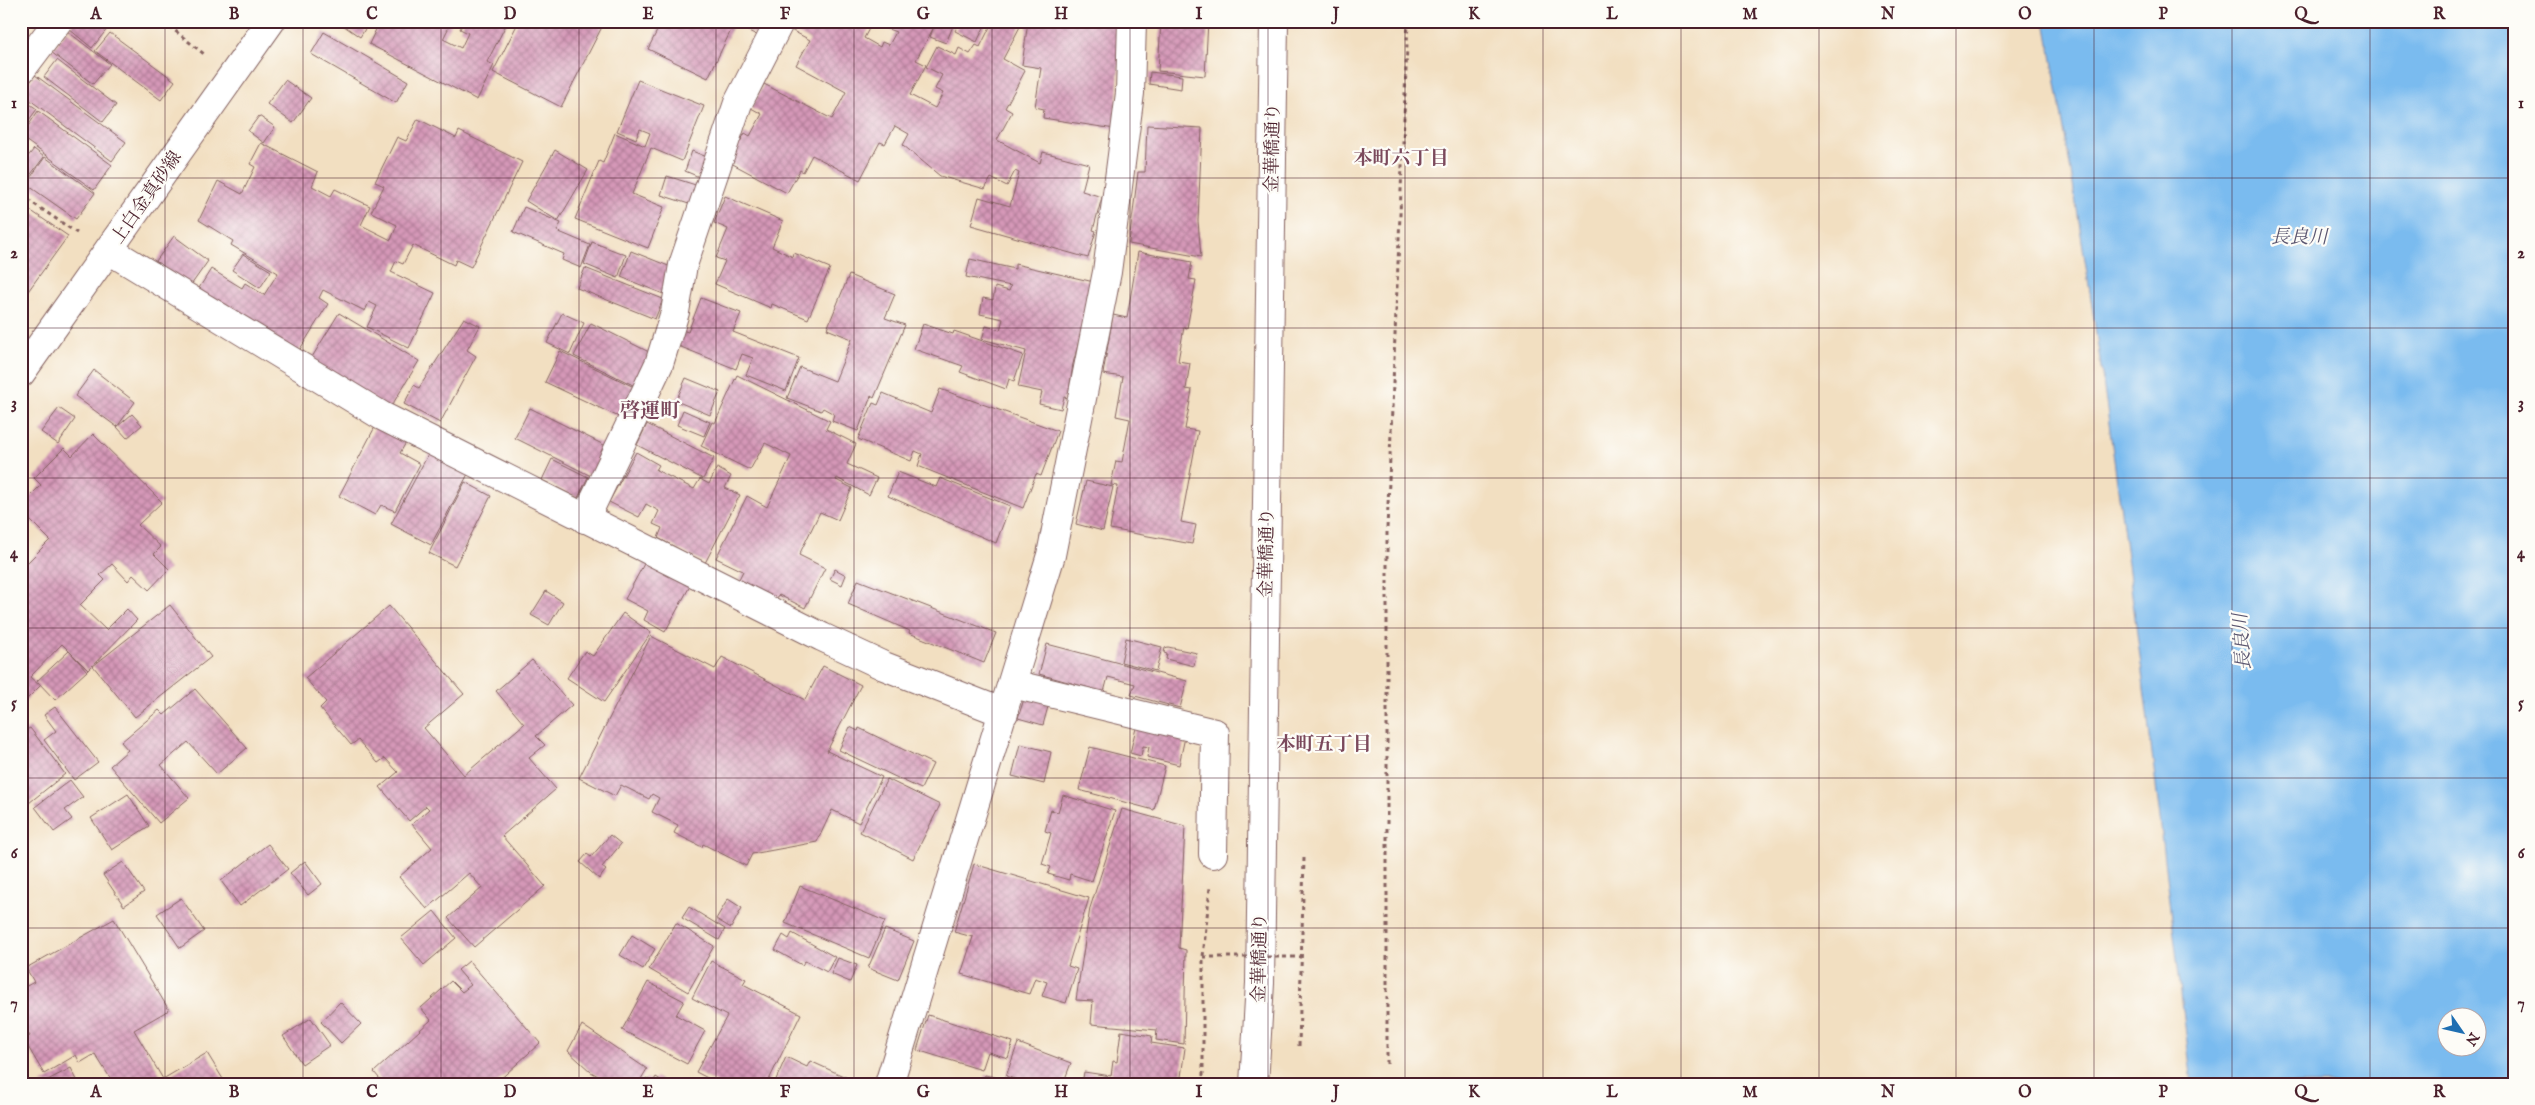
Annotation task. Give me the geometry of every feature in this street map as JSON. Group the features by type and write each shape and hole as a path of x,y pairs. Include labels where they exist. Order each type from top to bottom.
{"street":[{"path":"21,70 58,21"},
{"name":"上白金真砂線","path":"21,373 271,21"},
{"path":"585,519 659,364 675,312 683,265 738,103 780,21"},
{"path":"889,1084 1051,555 1107,272 1130,93 1132,21"},
{"name":"金華橋通り","path":"1254,1084 1260,973 1274,21"},
{"path":"109,250 382,416 585,519 884,666 1004,713"},
{"path":"1013,684 1215,732 1213,854"}],"path":[{"path":"163,21 208,57"},
{"path":"1387,1064 1387,529 1408,21"},
{"path":"21,195 79,235"},
{"path":"1202,1084 1203,957 1213,854"},
{"path":"1299,1046 1304,858"},
{"path":"1203,957 1300,957"}],"water":[{"name":"長良川","path":"2045,21 2514,21 2514,1084 2192,1084 2126,551 2089,286"}],"building":[{"path":"75,21 99,21 108,28 92,48 69,29"},
{"path":"337,21 370,21 360,37"},
{"path":"380,21 452,21 443,39 461,48 468,33 460,29 464,21 508,21 487,62 494,65 477,100 369,44"},
{"path":"519,21 605,21 561,107 493,72"},
{"path":"662,21 774,21 765,39 734,24 708,78 648,49"},
{"path":"793,21 923,21 934,27 916,60 926,65 910,95 935,108 943,93 935,89 942,75 926,67 937,46 956,55 959,48 970,54 976,45 980,47 993,21 1023,21 1003,59 1025,71 1005,108 1012,112 997,140 1040,163 1043,152 1089,164 1082,191 1102,197 1093,230 1096,231 1088,258 971,225 979,197 1010,206 1019,173 1015,171 1007,186 991,178 985,189 940,176 903,145 909,134 895,126 885,144 880,142 860,180 812,155 803,172 800,170 787,193 729,162 745,133 750,136 762,114 751,108 764,84 832,119 846,92 796,65 810,40 789,29","holes":["872,23 896,32 889,45 882,42 880,47 864,38"]},
{"path":"936,21 955,21 946,43 930,37"},
{"path":"960,21 987,21 977,42 955,31"},
{"path":"1028,21 1122,21 1115,129 1043,118 1044,109 1035,107 1041,68 1022,65"},
{"path":"1161,21 1208,21 1205,76 1158,71"},
{"path":"67,31 110,64 93,84 51,52"},
{"path":"324,32 408,81 396,103 311,54"},
{"path":"110,33 175,81 161,100 95,51"},
{"path":"57,60 116,105 103,122 44,77"},
{"path":"1150,72 1182,76 1181,89 1149,84"},
{"path":"35,75 126,142 112,161 22,94"},
{"path":"285,80 311,98 293,123 267,104"},
{"path":"638,80 704,106 682,161 651,148 632,194 664,207 648,248 575,219 599,161 603,163 615,133 645,146 650,133 640,129 636,139 617,131"},
{"path":"21,98 37,109 21,131"},
{"path":"38,111 112,165 94,190 21,137"},
{"path":"259,116 275,127 264,143 248,131"},
{"path":"418,119 456,138 459,131 522,162 471,267 456,260 454,265 413,245 403,264 396,261 391,272 435,293 409,348 367,327 377,306 369,302 365,311 323,290 319,298 328,304 297,354 196,293 211,269 242,288 245,283 264,295 278,273 231,245 233,241 199,220 218,181 242,194 255,167 250,164 261,143 318,172 312,186 331,196 335,189 370,206 361,225 391,240 397,225 371,212 384,186 375,182 397,137 406,141"},
{"path":"1147,125 1202,128 1198,221 1201,257 1129,244 1138,172 1145,172"},
{"path":"34,149 44,157 28,178 21,173 21,165"},
{"path":"555,150 588,170 558,221 526,201"},
{"path":"692,151 712,159 704,179 685,171"},
{"path":"45,157 95,193 76,219 26,184"},
{"path":"667,176 702,187 695,206 661,195"},
{"path":"725,196 783,221 772,247 793,257 794,253 830,268 808,319 772,304 771,308 715,284 725,261 716,258 728,229 714,223"},
{"path":"21,204 68,236 21,301"},
{"path":"524,207 561,223 557,231 590,245 581,268 562,260 564,254 513,232"},
{"path":"174,236 208,261 189,288 159,266 156,261"},
{"path":"592,242 626,255 618,278 584,264"},
{"path":"631,251 676,269 666,295 621,277"},
{"path":"1138,252 1192,262 1189,279 1196,280 1187,328 1184,327 1178,361 1190,363 1186,389 1192,390 1185,429 1198,431 1181,522 1196,525 1192,544 1110,529 1118,486 1111,485 1116,461 1122,462 1130,419 1116,416 1123,377 1103,374 1113,315 1127,318"},
{"path":"243,254 271,271 260,288 232,270"},
{"path":"970,259 1015,269 1015,264 1094,282 1073,364 1068,398 1064,397 1061,409 1039,404 1042,392 1018,387 1026,351 982,339 986,326 1000,330 1003,319 980,314 983,298 993,300 995,287 1009,291 1011,286 966,277"},
{"path":"585,268 663,299 655,319 577,288"},
{"path":"849,275 895,294 885,318 905,325 874,398 871,396 858,431 832,421 834,414 823,408 821,411 787,398 800,367 835,381 852,339 827,329"},
{"path":"701,298 741,313 733,332 799,358 786,391 746,375 753,358 742,354 736,369 676,345 682,330 688,332"},
{"path":"339,313 419,361 389,410 309,362"},
{"path":"562,313 584,323 570,354 547,343"},
{"path":"464,318 480,326 467,350 476,356 440,423 404,404 414,385 419,388"},
{"path":"591,323 651,353 635,386 574,356"},
{"path":"923,324 953,334 954,331 1023,355 1014,381 1009,379 1006,389 960,372 963,366 914,349"},
{"path":"560,351 636,388 621,418 545,382"},
{"path":"94,370 135,402 117,427 75,396"},
{"path":"737,375 830,421 826,429 856,444 847,464 877,478 869,495 837,478 836,480 852,488 838,520 820,512 799,555 825,568 805,608 779,595 776,599 739,579 743,571 716,558 747,496 767,507 791,456 765,443 750,470 701,446 712,422 715,423"},
{"path":"686,378 720,392 710,415 676,401"},
{"path":"940,389 1058,431 1041,476 1036,474 1023,508 918,466 922,454 915,451 911,461 858,439 873,403 878,405 883,393 931,413"},
{"path":"59,408 75,419 58,444 41,432"},
{"path":"530,408 606,446 591,476 515,438"},
{"path":"683,410 710,422 704,436 677,425"},
{"path":"132,414 142,425 127,438 117,427"},
{"path":"377,423 408,439 400,453 420,464 395,511 381,505 375,515 339,496"},
{"path":"647,424 714,458 703,479 637,445"},
{"path":"93,434 162,502 138,525 161,547 154,554 169,569 149,590 133,575 128,581 112,564 100,575 105,580 80,605 106,630 127,609 137,620 88,670 62,644 30,677 40,686 21,705 21,569 50,540 21,511 21,505 41,485 34,478 64,448 72,456"},
{"path":"430,451 469,472 431,545 391,524"},
{"path":"636,452 659,465 656,470 694,489 700,479 709,484 717,468 731,476 725,488 740,495 705,563 658,538 662,528 653,524 659,511 646,504 639,517 609,502"},
{"path":"552,459 588,477 578,498 542,480"},
{"path":"898,472 936,487 940,478 1010,506 996,543 888,496"},
{"path":"1086,481 1113,487 1103,531 1076,524"},
{"path":"465,482 491,496 455,566 429,553"},
{"path":"645,562 690,586 665,632 644,620 648,611 625,599"},
{"path":"835,569 846,575 842,585 830,579"},
{"path":"858,580 996,633 984,663 909,633 910,631 848,604"},
{"path":"546,591 563,602 549,625 531,615"},
{"path":"170,605 211,657 135,717 93,666"},
{"path":"389,606 464,694 424,728 464,775 524,724 496,691 532,660 572,705 536,736 545,745 529,758 556,789 502,836 545,886 474,947 448,918 482,888 469,873 427,909 399,877 432,848 412,824 429,809 426,806 409,821 380,787 398,772 385,758 378,763 358,740 351,745 320,708 326,702 305,678"},
{"path":"623,613 651,633 604,702 567,678 585,651 593,656"},
{"path":"651,636 715,669 722,657 805,700 823,666 861,685 827,751 882,777 859,823 832,810 817,842 752,854 746,866 703,844 702,847 674,833 678,825 652,812 659,798 652,794 649,799 621,785 615,796 579,778"},
{"path":"1126,638 1162,647 1156,671 1121,662"},
{"path":"1047,644 1187,681 1180,708 1131,695 1135,684 1108,677 1104,692 1039,674"},
{"path":"1165,648 1197,653 1194,666 1166,659 1167,654 1164,653"},
{"path":"69,651 87,671 55,700 37,681"},
{"path":"195,689 247,748 217,774 188,742 161,765 189,798 159,823 110,766 128,750 121,742 159,710 164,715"},
{"path":"1025,696 1049,703 1043,725 1018,718"},
{"path":"55,707 98,762 74,780 44,740 56,731 44,715"},
{"path":"21,723 26,730 30,728 65,774 24,807 21,804"},
{"path":"850,727 858,731 859,728 933,764 921,789 839,750"},
{"path":"1136,728 1185,737 1179,765 1147,757 1149,747 1143,746 1141,756 1130,753"},
{"path":"1020,744 1051,752 1044,784 1012,776"},
{"path":"1090,747 1165,766 1154,810 1079,790"},
{"path":"887,779 940,805 913,859 860,832"},
{"path":"70,780 83,797 65,810 72,819 54,832 35,807"},
{"path":"128,794 149,826 112,850 91,818"},
{"path":"1063,795 1115,811 1092,881 1070,874 1069,880 1048,874 1051,867 1042,864 1051,833 1045,831 1051,810 1058,812"},
{"path":"1122,809 1185,826 1179,948 1186,950 1184,1044 1156,1040 1157,1030 1091,1024 1093,1001 1076,1000 1090,908"},
{"path":"610,835 621,844 602,867 606,870 599,879 580,862 587,854 591,857"},
{"path":"268,844 288,869 240,906 221,881"},
{"path":"305,861 322,884 308,895 290,873"},
{"path":"123,862 144,892 124,906 103,875"},
{"path":"974,864 1089,898 1068,966 1077,969 1066,1003 1042,996 1047,982 1035,978 1029,994 961,974 973,937 954,932"},
{"path":"800,886 885,921 869,958 785,923"},
{"path":"181,898 204,931 180,948 157,914"},
{"path":"728,899 742,908 731,928 716,919"},
{"path":"689,907 725,929 719,940 682,918"},
{"path":"434,911 456,938 424,965 401,938"},
{"path":"114,919 169,1010 134,1030 163,1079 207,1053 226,1084 114,1084 95,1054 80,1063 76,1055 44,1074 24,1040 30,1036 21,1021 21,1004 25,1002 21,997 21,989 34,982 26,968"},
{"path":"676,923 714,946 688,992 649,969"},
{"path":"885,929 914,941 898,980 868,968"},
{"path":"792,933 835,957 827,972 805,961 802,965 775,950 783,935 789,939"},
{"path":"632,935 655,949 643,969 620,955"},
{"path":"838,958 857,965 850,982 831,974"},
{"path":"469,961 540,1043 495,1084 384,1084 374,1072 431,1020 421,1008 451,981 462,992 471,985 458,970"},
{"path":"711,961 746,979 743,984 801,1014 767,1084 719,1084 696,1072 727,1016 692,998"},
{"path":"648,982 684,1001 676,1015 705,1031 687,1064 622,1030"},
{"path":"340,1002 361,1024 341,1043 321,1022"},
{"path":"928,1015 1013,1042 1008,1058 988,1052 982,1070 917,1050"},
{"path":"311,1018 330,1045 302,1064 283,1036"},
{"path":"582,1025 647,1069 638,1084 612,1084 591,1072 568,1051"},
{"path":"1121,1031 1152,1036 1151,1043 1185,1048 1180,1084 1082,1084 1084,1072 1111,1076 1113,1061 1117,1062"},
{"path":"1018,1043 1071,1063 1063,1084 1027,1084 1006,1076"},
{"path":"786,1057 807,1067 810,1061 861,1084 774,1084"},
{"path":"71,1068 79,1084 40,1084"},
{"path":"985,1075 1007,1080 1006,1084 983,1084"},
{"path":"656,1077 667,1084 643,1084 646,1078 653,1082"}],"district":[{"name":"本町六丁目","path":"1401,157"},
{"name":"啓運町","path":"650,410"},
{"name":"本町五丁目","path":"1324,743"}]}
